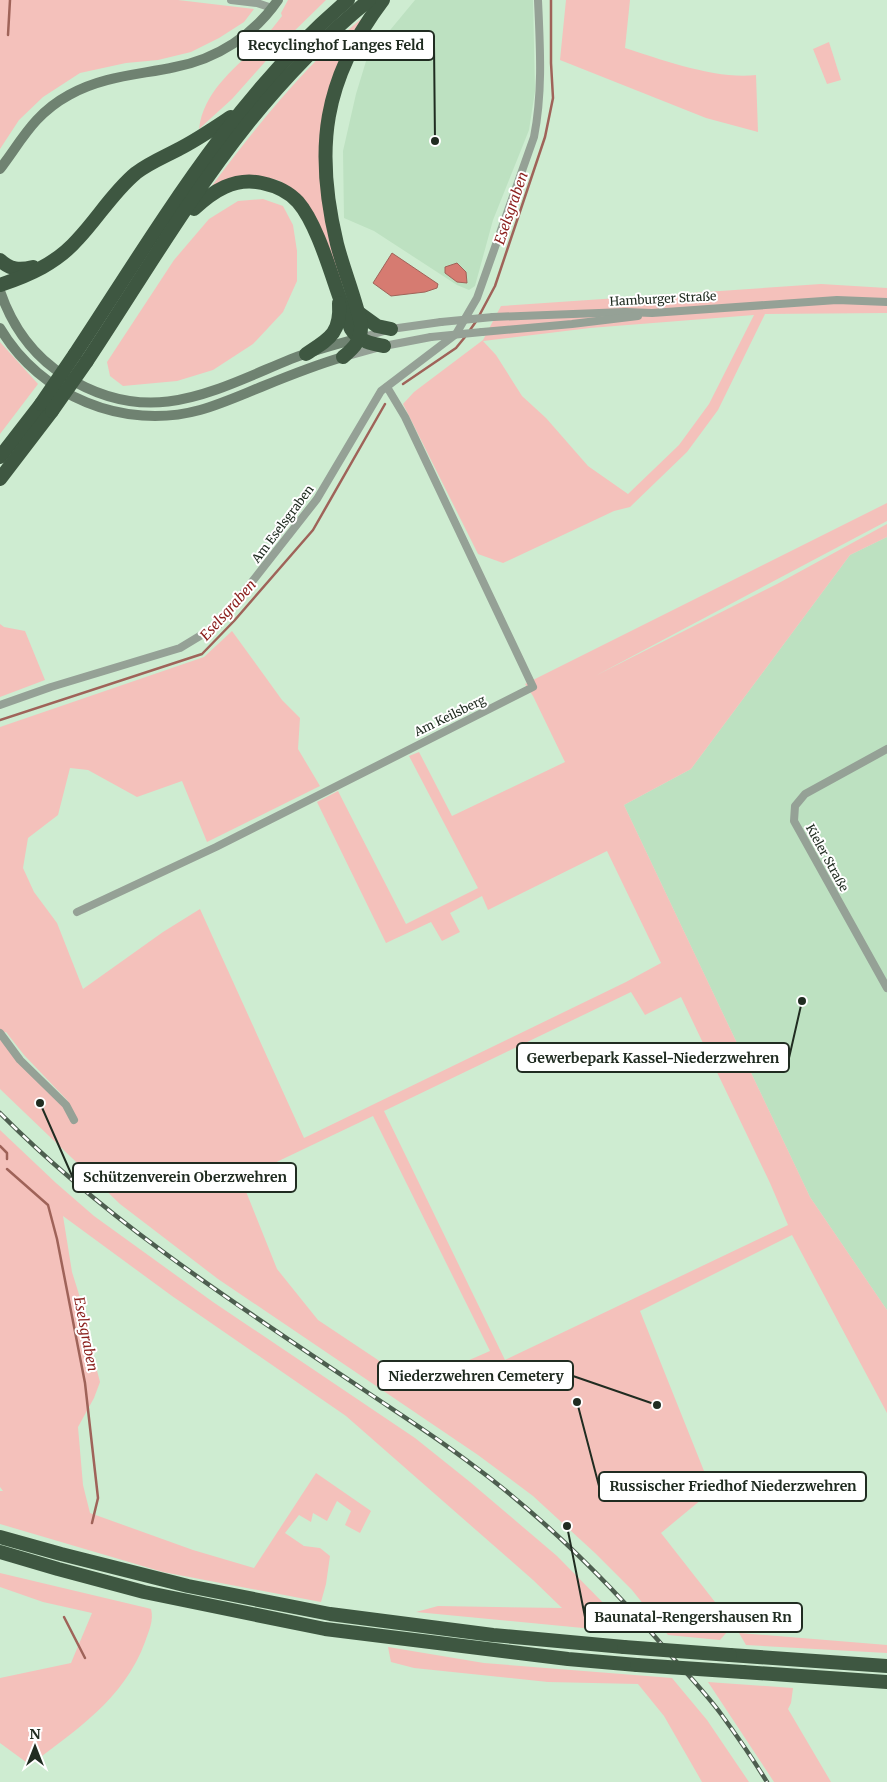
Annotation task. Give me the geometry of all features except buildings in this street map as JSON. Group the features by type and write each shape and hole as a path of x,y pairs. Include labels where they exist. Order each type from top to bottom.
{"highway":[{"path":"81,358 179,195 242,110 284,62 348,0"},
{"path":"0,479 46,408 222,158 275,92 327,37 369,0"},
{"path":"343,357 360,338 361,324 341,258 330,206 326,160 327,127 333,95 346,57 364,25 383,0"},
{"path":"0,285 32,273 53,261 79,238 112,197 137,172 157,159 196,140 242,110"},
{"path":"177,224 206,197 227,185 249,181 278,188 297,201 307,214 351,329 365,341 384,346"},
{"path":"0,260 8,266 18,269 53,261"},
{"path":"306,354 329,339 336,330 340,317 338,292"},
{"path":"358,313 377,326 391,329"},
{"path":"0,457 46,408"},
{"path":"0,1530 61,1554"},
{"path":"0,1536 61,1554 188,1586 330,1614 493,1635 730,1656 887,1666"},
{"path":"0,1552 58,1570 184,1602 325,1630 568,1659 887,1682"},
{"path":"0,1559 58,1570"}],"main road":[{"path":"0,177 2,167 35,121 69,94 104,80 173,68 201,60 242,38 256,26 275,4"},
{"path":"0,290 17,328 38,355 57,371 80,384 119,399 146,402 185,400 216,390 306,354 360,338"},
{"path":"0,328 23,358 36,371 61,389 100,408 143,416 172,415 200,410 281,378 343,357"}],"street":[{"path":"231,0 275,4"},
{"name":"Am Eselsgraben","path":"0,705 50,687 180,648 218,624 318,499 381,391 456,334 477,298 534,137 539,109 540,81 538,0"},
{"name":"Hamburger Straße","path":"360,338 391,329 493,317 625,312 652,314 837,300 887,302"},
{"path":"343,357 384,346 431,337 572,324 652,314"},
{"name":"Am Keilsberg","path":"77,912 216,847 533,687 405,417 387,387"},
{"name":"Kieler Straße","path":"887,749 805,794 795,806 794,821 887,988"},
{"path":"0,1033 20,1060 66,1105 74,1120"}],"shaded area":[{"path":"0,0 178,0 254,9 244,22 219,38 191,52 158,60 126,63 80,73 43,97 19,120 0,149"},
{"path":"288,0 326,0 281,44 232,99 199,129 202,115 214,92 231,71 271,30 282,16 281,13"},
{"path":"415,0 533,0 535,91 529,130 493,220 475,286 469,290 457,285 374,231 344,218 343,151 356,94 367,58"},
{"path":"566,0 630,0 625,48 708,72 741,76 756,75 758,132 706,118 560,60"},
{"path":"367,14 350,38 342,55 324,126 346,290 282,182 263,177 246,177 211,187 247,140 303,74"},
{"path":"829,42 841,80 827,84 813,49"},
{"path":"263,199 283,206 293,225 297,251 297,281 283,312 253,344 213,370 177,381 123,386 110,376 107,362 174,260 209,219 238,201"},
{"path":"392,253 438,284 437,288 425,292 391,296 373,283"},
{"path":"457,263 466,272 467,283 457,282 445,273 445,267"},
{"path":"821,284 887,288 887,313 765,314 718,410 687,452 630,507 614,511 503,563 478,554 403,404 414,392 483,340 501,306","holes":["754,315 709,404 679,445 628,494 588,466 546,418 522,396 496,355 483,341 590,328"]},
{"path":"0,342 38,384 0,434"},
{"path":"887,503 887,521 595,676 777,584 887,524 887,537 850,555 691,769 624,805 810,1197 887,1310 887,1413 792,1235 640,1311 710,1486 720,1476 725,1480 661,1533 733,1625 720,1640 668,1635 632,1590 533,1496 478,1455 218,1279 120,1204 0,1089 0,1037 71,1108 67,1100 24,1055 6,1032 0,1034 0,727 204,657 232,631 282,700 300,718 298,749 320,786 207,842 182,781 137,797 88,770 70,768 58,815 28,838 23,868 34,892 57,923 83,989 163,932 200,909 304,1138 626,982 661,963 607,851 488,910 482,896 450,913 460,932 442,941 431,922 386,943 317,802 338,791 406,924 478,888 409,756 419,752 452,816 565,762 533,696 525,684","holes":["631,992 645,1015 681,997 770,1183 788,1225 505,1360 384,1111","373,1116 490,1351 414,1384 318,1320 277,1269 241,1179"]},
{"path":"887,537 887,1310 810,1197 624,805 691,769 850,555"},
{"path":"0,624 4,627 25,631 45,680 0,697"},
{"path":"0,1130 94,1216 213,1302 415,1438 470,1482 557,1556 620,1620 614,1631 416,1612 438,1606 562,1608 533,1580 346,1416 172,1296 63,1216 72,1272 82,1304 86,1329 100,1382 94,1398 78,1427 83,1485 90,1513 193,1550 254,1568 316,1473 371,1511 360,1533 345,1525 351,1511 337,1501 327,1521 313,1513 311,1522 299,1515 285,1533 304,1546 320,1548 330,1556 321,1602 163,1572 0,1524 0,1491 3,1491 0,1487"},
{"path":"0,1573 151,1609 152,1613 145,1642 136,1662 112,1697 81,1726 30,1765 0,1743 0,1678 71,1663 92,1613 43,1602 0,1587"},
{"path":"739,1633 887,1645 887,1653 746,1645"},
{"path":"388,1647 484,1663 672,1678 707,1720 749,1782 702,1782 664,1716 638,1684 548,1682 414,1668 391,1662"},
{"path":"708,1682 793,1688 791,1703 788,1709 831,1782 774,1782"}],"waterway":[{"path":"8,35 10,0"},
{"name":"Eselsgraben","path":"479,316 495,286 545,137 553,98 551,0"},
{"name":"Eselsgraben","path":"470,330 477,320"},
{"name":"Eselsgraben","path":"403,384 456,348 465,337"},
{"name":"Eselsgraben","path":"0,720 202,654 234,621 313,530 385,404"},
{"name":"Eselsgraben","path":"0,1146 7,1153 7,1159"},
{"name":"Eselsgraben","path":"7,1169 48,1205 57,1239 85,1383 98,1498 92,1523"},
{"name":"Eselsgraben","path":"64,1617 85,1658"}],"railway":[{"path":"0,1113 41,1153 129,1226 221,1294 441,1442 523,1505 602,1579 704,1693 716,1707 767,1782"}],"place":[{"name":"Recyclinghof Langes Feld","path":"435,141"},
{"name":"Gewerbepark Kassel-Niederzwehren","path":"802,1001"},
{"name":"Schützenverein Oberzwehren","path":"40,1103"},
{"name":"Russischer Friedhof Niederzwehren","path":"577,1402"},
{"name":"Niederzwehren Cemetery","path":"657,1405"},
{"name":"Baunatal-Rengershausen Rn","path":"567,1526"}]}
